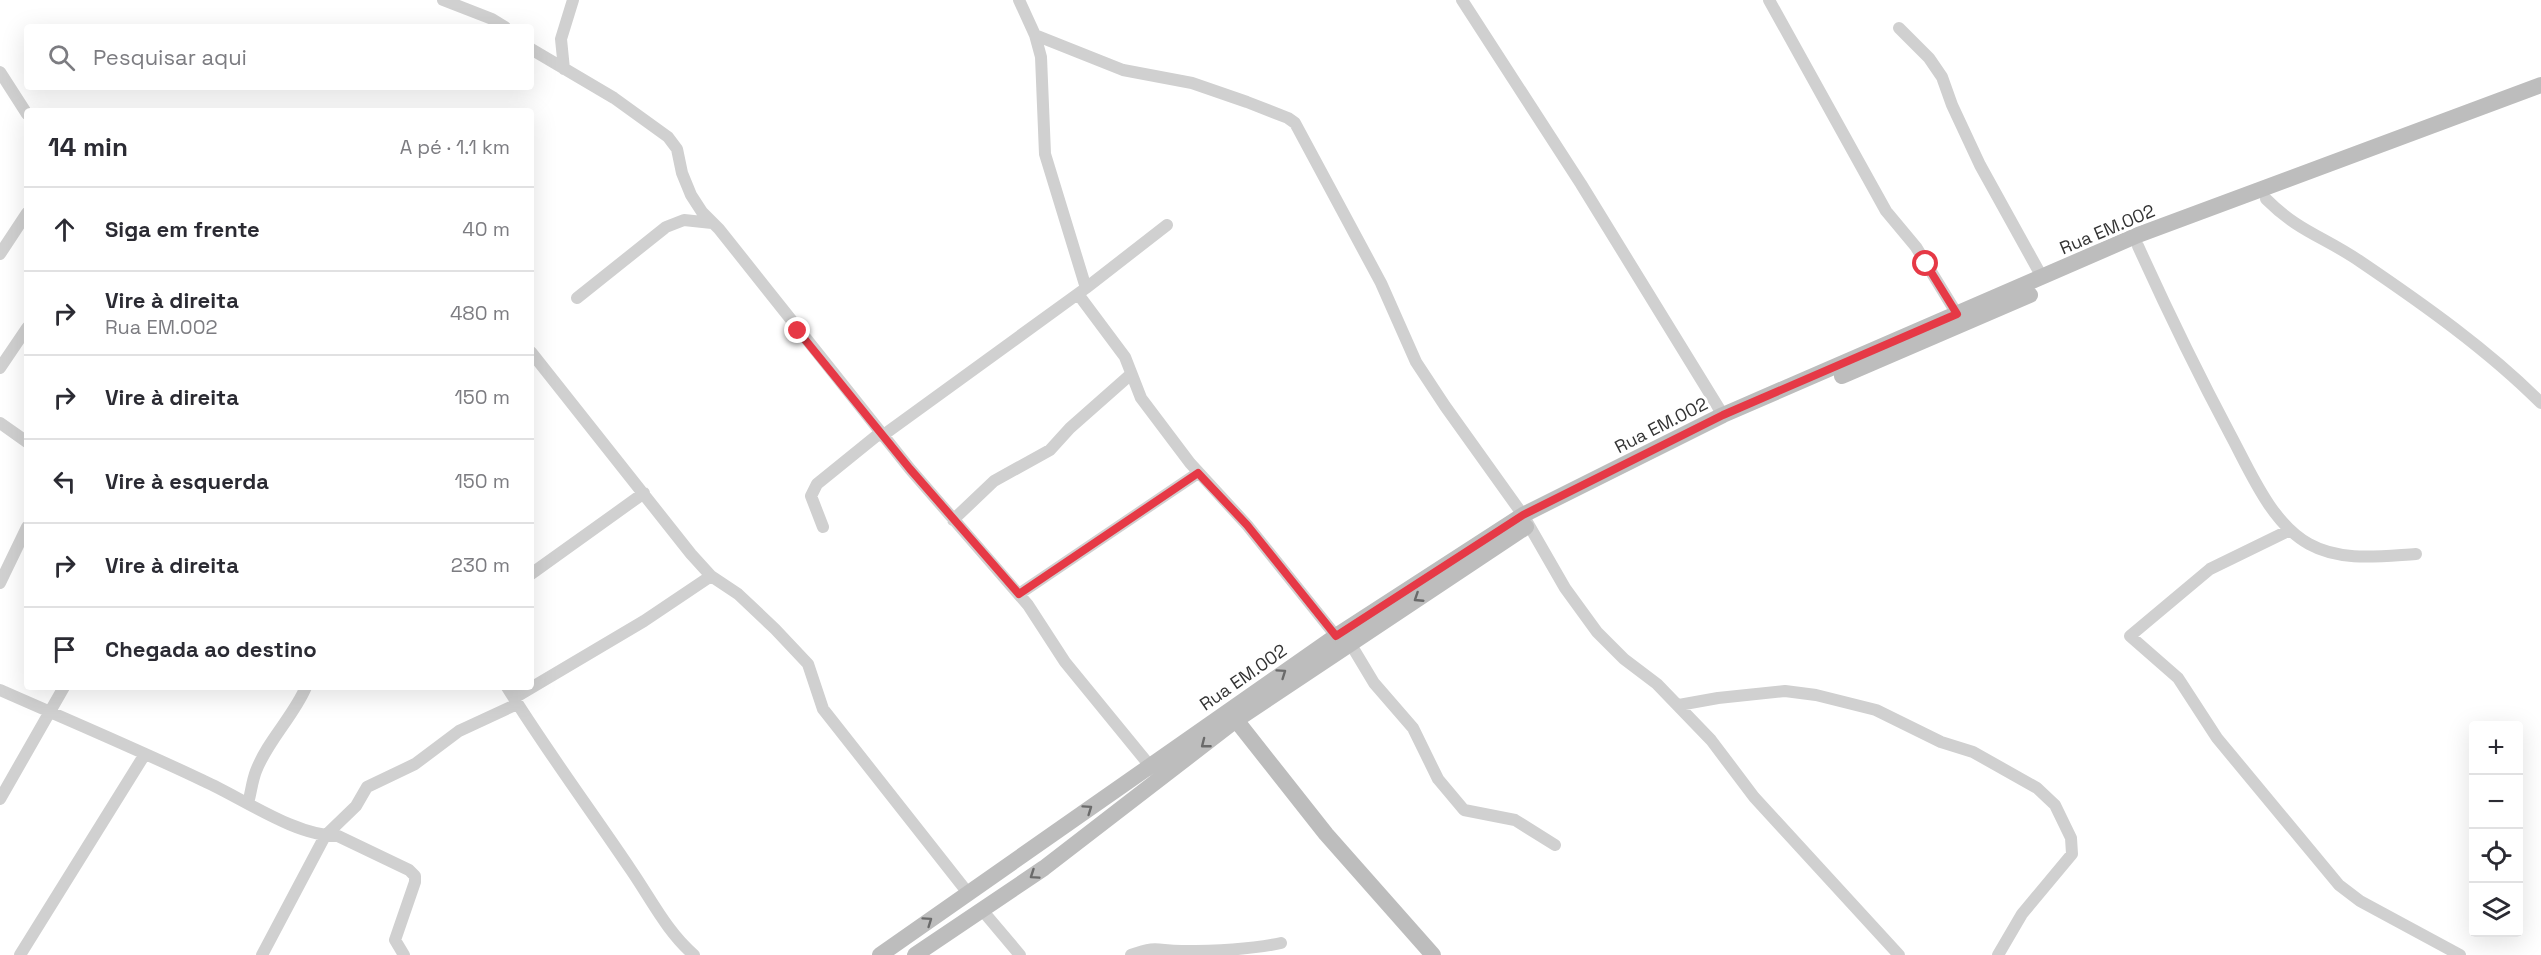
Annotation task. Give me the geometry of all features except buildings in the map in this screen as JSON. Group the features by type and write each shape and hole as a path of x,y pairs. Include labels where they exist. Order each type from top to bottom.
{"street":[{"path":"443,0 500,24"},
{"path":"564,69 561,39 573,0"},
{"path":"1019,0 1035,35 1041,57 1045,154 1082,291 1125,357 1130,375 1141,398 1198,473 1247,525 1343,639 1374,683 1413,728 1438,779 1464,810 1515,820 1555,845"},
{"path":"1462,0 1598,212 1723,415"},
{"path":"1769,0 1886,211 1916,247 1957,314"},
{"path":"1899,28 1929,58 1942,77 1952,105 1980,165 2042,277"},
{"path":"1035,35 1123,70 1192,83 1247,102 1295,123 1381,283 1416,362 1444,406 1526,521 1565,588 1597,632 1624,659 1657,684 1679,705 1711,740 1754,797 1789,837 1899,955"},
{"path":"534,51 614,98 668,137 677,149 682,173 691,195 881,435 1019,594 1071,669 1155,772"},
{"path":"0,72 24,109"},
{"name":"Rua EM.002","path":"915,955 1044,868 1155,772 1343,639 1526,521 1723,415 2138,235 2541,85"},
{"name":"Rua EM.002","path":"1526,521 1728,425 2138,246 2541,92"},
{"path":"2266,198 2286,219 2358,260 2426,308 2524,386 2541,403"},
{"path":"0,254 24,218"},
{"path":"578,298 666,227 684,220 714,224"},
{"path":"823,527 811,496 817,484 881,435 1082,291 1167,225"},
{"path":"2138,246 2190,359 2249,469 2290,530 2309,544 2333,553 2363,557 2416,554"},
{"path":"0,368 24,332"},
{"path":"534,356 660,516 711,576 738,594 808,664 823,709 968,893"},
{"path":"953,520 994,482 1050,450 1070,428 1130,375"},
{"path":"0,423 24,440"},
{"path":"1019,594 1198,473"},
{"path":"534,572 644,493"},
{"path":"2290,530 2210,570 2130,636 2178,678 2217,738 2339,885 2360,901 2460,955"},
{"path":"0,583 24,533"},
{"path":"534,689 644,621 711,576"},
{"name":"Rua EM.002","path":"880,955 968,893 1236,720 1343,639"},
{"path":"0,690 145,754 297,826 325,836 338,836 409,870 415,876 395,940 404,955"},
{"path":"0,799 62,690"},
{"path":"248,803 255,772 275,738 295,711 305,690"},
{"path":"509,690 665,923 694,955"},
{"path":"262,955 325,836 356,806 367,787 415,764 459,732 533,690"},
{"path":"1679,705 1718,698 1785,691 1854,704 1900,720 1941,742 1973,752 2037,788 2055,805 2071,838 2072,854 2022,914 1998,955"},
{"path":"1236,720 1326,834 1433,955"},
{"path":"20,955 145,754"},
{"path":"982,910 1020,955"},
{"path":"1131,955 1152,947 1179,951 1258,948 1281,943"}],"route":[{"path":"798,331 910,469 1019,594 1198,473 1247,525 1336,636 1523,515 1723,415 1957,314 1926,264"}]}
